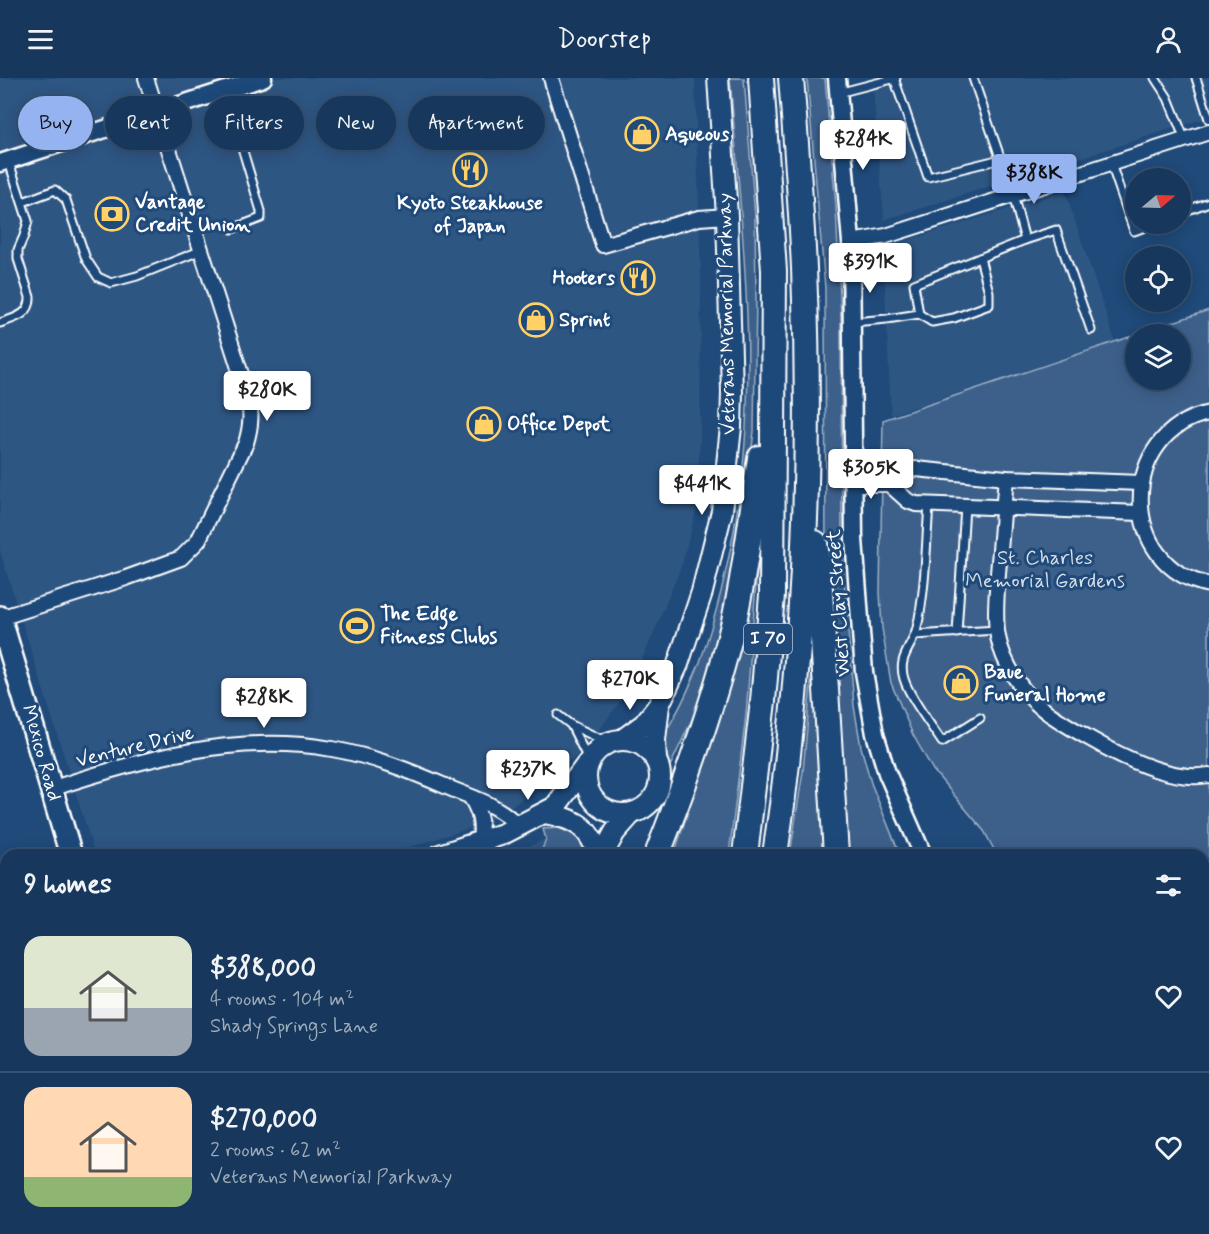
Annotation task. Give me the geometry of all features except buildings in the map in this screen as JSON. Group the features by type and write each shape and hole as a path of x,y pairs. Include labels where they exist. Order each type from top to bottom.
{"highway":[{"name":"I 70","path":"746,849 763,701 772,595 774,272 760,78"},
{"name":"I 70","path":"776,849 794,704 807,469 804,267 790,78"},
{"path":"659,849 691,765 725,657 742,580 760,457 773,422"},
{"path":"807,469 819,573 836,849"}],"main road":[{"name":"Veterans Memorial Parkway","path":"616,741 644,724 659,705 690,632 714,550 722,511 731,427 732,392 727,216 718,78"},
{"name":"Mexico Road","path":"0,617 69,849"},
{"path":"550,810 598,806 612,813 624,815 647,806 655,797 659,785 660,772 656,760 655,740 659,705"},
{"path":"460,849 519,827 550,810 594,753 616,741 638,743 649,750 656,760"},
{"path":"588,762 585,776 587,788 598,806 602,849"},
{"path":"550,810 584,828 599,849"},
{"path":"605,849 615,832 632,813"}],"street":[{"path":"146,78 152,96"},
{"path":"192,100 263,78"},
{"path":"551,78 603,245 699,218 727,216"},
{"name":"West Clay Street","path":"838,86 852,266 853,484 857,585 869,705 887,773 920,849"},
{"path":"4,162 105,128"},
{"path":"851,242 886,236 1209,132"},
{"path":"0,617 181,558 190,551 206,528 246,443 252,418 248,396 170,150"},
{"path":"1209,413 1183,423 1163,438 1149,459 1141,483 1140,513 1147,536 1160,556 1178,573 1200,584 1209,585"},
{"path":"853,484 889,484 906,471 916,469 1006,478 1141,483"},
{"path":"1006,478 996,604 997,630 1003,657 1023,688 1041,708 1073,729 1123,756 1164,771 1199,777 1209,775"},
{"path":"889,484 908,501 929,504 1140,513"},
{"name":"Venture Drive","path":"51,789 128,764 164,756 251,745 295,745 334,749 373,758 410,771 490,804 507,814 519,827"},
{"path":"471,798 481,820 480,843"}],"lane":[{"path":"838,86 895,78 928,177 1001,159"},
{"path":"973,78 1013,195 1025,240"},
{"path":"1155,78 1168,98 1185,140"},
{"path":"1196,78 1209,119"},
{"path":"232,229 261,218 261,211 243,150"},
{"path":"0,323 24,313 30,303 18,258 18,249 28,221 4,162"},
{"path":"1111,164 1125,205"},
{"path":"22,202 56,190 66,200 86,259 98,277 111,283 137,276 202,250"},
{"path":"1191,209 1209,202"},
{"path":"919,314 914,284 1056,230 1091,330"},
{"path":"853,322 919,314 932,322 954,318 989,305 989,292 980,258"},
{"path":"929,504 921,609 915,635 903,656 904,678 920,709 942,742 980,718"},
{"path":"957,633 965,506"},
{"path":"915,635 997,630"},
{"path":"558,715 571,725 616,741"},
{"path":"571,725 588,762"}],"shaded area":[{"path":"0,78 695,78 701,280 700,442 696,511 682,564 627,692 586,748 495,818 404,849 93,849 0,551"},
{"path":"872,78 1209,78 1209,117 884,220"},
{"path":"1065,191 1115,341 891,415 883,248"},
{"path":"546,839 542,849 523,849"}],"green space":[{"path":"730,78 744,78 755,217 754,431 744,515 734,572 705,692 671,764 660,779 659,743 681,705 700,662 717,607 734,531 744,458 748,350 746,295"},
{"path":"807,78 825,78 836,206 841,319 842,552 854,706 861,747 871,783 898,849 847,849 826,568 825,288"},
{"name":"St. Charles Memorial Gardens","path":"1209,310 1209,849 994,849 984,831 933,770 913,735 891,683 882,628 880,592 883,420 1125,338 1125,390 1191,390 1191,324 1167,324"},
{"path":"754,570 757,571 746,715 730,849 676,849 702,768"},
{"path":"812,672 820,672 827,849 791,849 803,771"},
{"path":"559,828 569,832 579,840 582,849 542,849 546,839 543,829"}],"place":[{"name":"Aqueous","path":"642,134"},
{"name":"Kyoto Steakhouse of Japan","path":"470,170"},
{"name":"Vantage Credit Union","path":"112,214"},
{"name":"Hooters","path":"638,278"},
{"name":"Sprint","path":"536,320"},
{"name":"Office Depot","path":"484,424"},
{"name":"The Edge Fitness Clubs","path":"357,626"},
{"name":"Baue Funeral Home","path":"961,683"}]}
